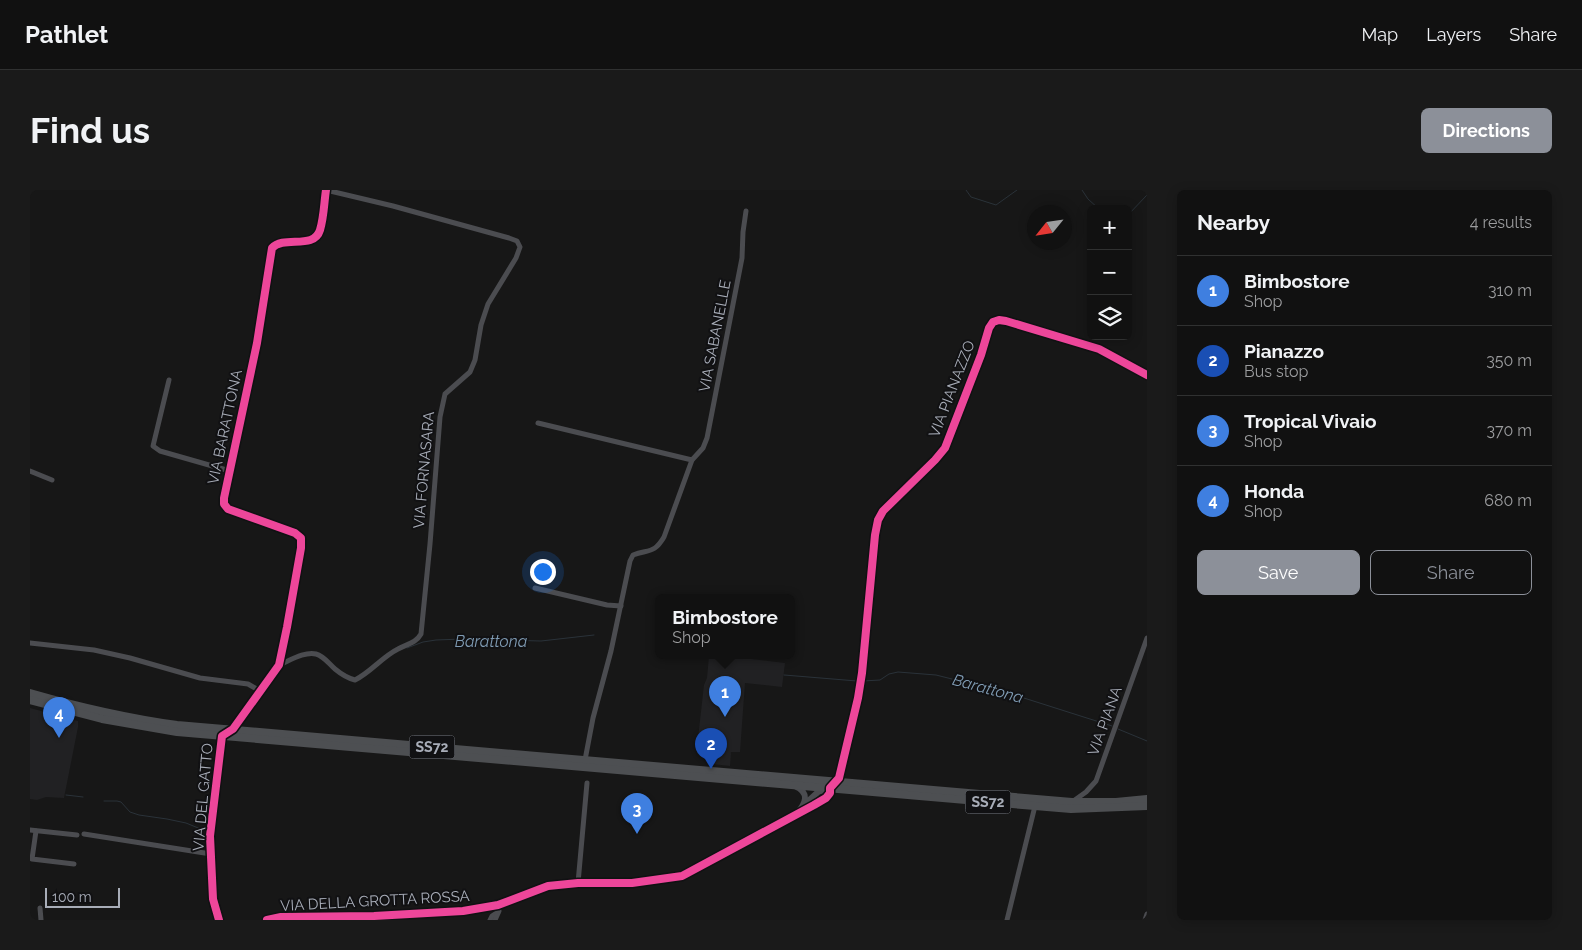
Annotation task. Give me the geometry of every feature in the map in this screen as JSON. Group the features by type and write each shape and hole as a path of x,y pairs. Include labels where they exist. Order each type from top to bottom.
{"main road":[{"name":"SS72","path":"30,693 78,707 177,725 1072,802 1116,802 1146,805"},
{"name":"SS72","path":"30,700 102,719 168,730 222,736 1071,809 1146,805"}],"street":[{"name":"VIA BARATTONA","path":"233,729 279,665 289,619 301,538 295,533 228,509 224,504 257,343 272,248 284,241 314,239 320,231 326,190"},
{"name":"VIA FORNASARA","path":"279,665 305,655 316,654 347,678 355,680 364,676 396,649 418,639 421,634 440,417 445,394 470,372 475,360 481,325 488,304 516,258 520,247 517,241 509,238 393,206 326,190"},
{"name":"VIA SABANELLE","path":"585,760 593,718 611,651 630,562 633,555 658,547 664,538 692,460 703,448 707,438 742,258 746,211"},
{"name":"VIA PIANAZZO","path":"836,782 841,770 858,698 878,520 883,511 945,448 989,328 993,322 1006,320 1099,349 1147,375"},
{"name":"VIA BARATTONA","path":"169,380 153,446 160,451 230,471"},
{"path":"538,424 692,460"},
{"path":"30,471 52,480"},
{"path":"534,588 607,605 621,606"},
{"name":"VIA PIANA","path":"1072,802 1086,792 1096,781 1147,638"},
{"path":"30,643 94,650 200,678 248,684 260,690"},
{"path":"222,736 233,729"},
{"name":"VIA DEL GATTO","path":"219,920 213,898 211,822 222,736"},
{"path":"830,788 836,782"},
{"path":"578,883 587,783"},
{"path":"792,785 802,791 805,796 804,806"},
{"name":"VIA DELLA GROTTA ROSSA","path":"267,920 440,913 498,908 548,886 578,883 632,883 682,876 794,816 826,798 830,793 830,788 818,792 794,816"},
{"path":"1007,920 1035,806"},
{"path":"74,864 32,859 33,831 77,835"},
{"path":"84,834 211,854"},
{"path":"40,908 41,920"},
{"path":"490,920 498,908"},
{"path":"496,920 498,908"},
{"path":"1146,920 1147,914"}],"shaded area":[{"path":"709,659 751,659 785,663 782,687 745,683 740,752 731,752 730,766 712,764 706,760 697,747 704,685 707,678"},
{"path":"30,708 78,721 64,798 46,797 37,800 30,799"}],"waterway":[{"path":"966,190 971,197 996,205 1017,190"},
{"path":"1082,190 1095,205"},
{"path":"1132,211 1147,195"},
{"name":"Barattona","path":"407,648 423,642 436,640 541,641 594,635"},
{"name":"Barattona","path":"863,681 880,680 889,674 898,672 936,675 983,685 1112,726"},
{"name":"Barattona","path":"784,675 857,681"},
{"name":"Barattona","path":"1118,729 1147,741"},
{"name":"Barattona","path":"66,795 83,797"},
{"name":"Barattona","path":"104,801 121,802 130,812 186,823 208,832"}],"cycle path":[{"path":"219,920 213,899 210,836 222,736 233,729 279,665 301,548 301,538 295,533 228,509 224,504 224,498 257,343 272,248 277,244 305,241 317,236 322,220 326,190"},
{"path":"267,920 281,917 374,916 463,911 498,905 548,886 578,883 632,883 682,876 826,798 830,793 830,788 839,778 858,698 878,520 883,511 945,448 981,355 989,328 993,322 999,320 1006,321 1099,349 1147,375"}],"place":[{"name":"Bimbostore","path":"725,717"},
{"name":"Honda","path":"59,738"},
{"name":"Pianazzo","path":"711,769"},
{"name":"Tropical Vivaio","path":"637,834"}]}
